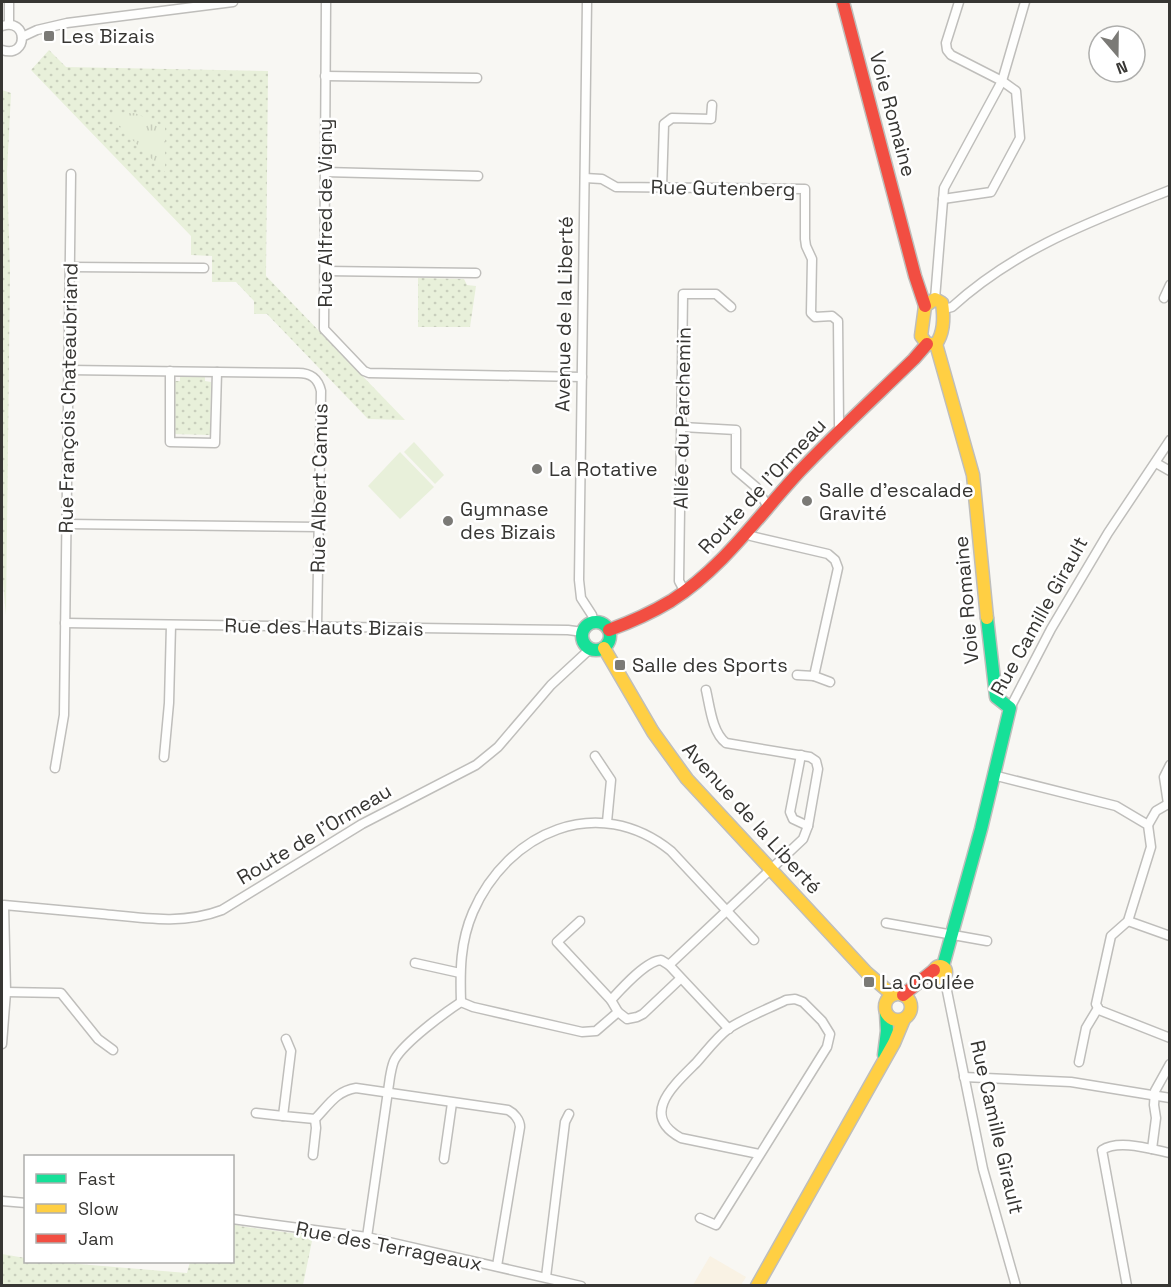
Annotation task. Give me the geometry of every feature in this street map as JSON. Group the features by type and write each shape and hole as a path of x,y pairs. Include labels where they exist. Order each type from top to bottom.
{"street":[{"path":"2,51 15,50 21,44 22,37 19,29 5,25 9,2"},
{"path":"22,37 37,30 67,23 174,5 233,2"},
{"name":"Rue Alfred de Vigny","path":"326,2 324,329 364,371 582,377"},
{"name":"Avenue de la Liberté","path":"587,2 579,580 581,598 592,615 594,623"},
{"name":"Voie Romaine","path":"843,2 915,276 930,303 921,336 931,344 973,475 996,697 1010,708"},
{"path":"943,199 992,192 1020,138 1016,91 949,52 946,43 959,2"},
{"path":"931,344 939,341 944,309 942,303 930,303 944,188 1002,81 1025,2"},
{"path":"325,76 477,78"},
{"path":"662,187 664,124 672,118 711,120 712,105"},
{"path":"325,172 478,176"},
{"name":"Rue François Chateaubriand","path":"55,768 64,722 71,174"},
{"name":"Rue Gutenberg","path":"585,178 602,179 616,186 805,189 806,246 812,259 811,313 815,317 832,316 838,321 839,425 842,428"},
{"path":"944,309 952,307 986,279 1024,253 1102,217 1170,190"},
{"path":"70,267 204,268"},
{"path":"325,271 476,273"},
{"path":"1164,298 1170,285"},
{"name":"Allée du Parchemin","path":"685,592 679,581 683,294 716,294 731,307"},
{"name":"Route de l'Ormeau","path":"609,630 643,617 685,592 714,568 842,428 931,344"},
{"name":"Rue Albert Camus","path":"68,370 306,373 315,378 321,391 317,627"},
{"path":"170,371 170,442 215,443 217,372"},
{"path":"682,427 736,430 736,470 756,487 768,507"},
{"name":"Rue Camille Girault","path":"1016,1286 983,1169 939,972 981,828 1003,729 1010,708 1051,629 1108,533 1170,440"},
{"path":"1156,463 1170,471"},
{"path":"66,524 319,527"},
{"path":"745,532 750,536 828,554 835,560 838,568 814,676"},
{"name":"Rue des Hauts Bizais","path":"65,623 583,632"},
{"path":"594,623 604,625 609,630 610,640 604,648 591,649 585,644 583,632 586,627 594,623"},
{"path":"164,758 169,703 171,625"},
{"name":"Avenue de la Liberté","path":"604,648 648,723 676,765 867,973 888,991 909,999 911,1006"},
{"name":"Route de l'Ormeau","path":"6,992 4,905 179,920 198,918 222,910 353,829 462,774 487,758 551,685 591,649"},
{"path":"797,675 814,676 830,682"},
{"path":"669,965 799,844 808,826 818,765 813,758 801,755 726,743 717,731 706,690"},
{"path":"801,755 790,812 793,819 808,826"},
{"path":"595,756 611,780 608,822"},
{"path":"1079,1062 1086,1028 1098,1008 1096,1004 1111,936 1128,921 1151,847 1148,825 1156,811 1169,804 1164,777 1170,765"},
{"path":"993,775 1116,806 1148,825"},
{"path":"461,1002 460,973 463,943 472,914 482,894 506,863 531,844 559,830 589,822 608,822 636,830 658,840 754,940"},
{"path":"580,921 557,942 611,1000 618,1012 627,1019 637,1017 680,979"},
{"path":"1128,921 1170,936"},
{"path":"886,923 987,941"},
{"path":"611,1000 653,962 661,960 669,965 729,1029"},
{"path":"415,963 460,973"},
{"path":"882,1062 887,1031 885,1009 888,998 939,972"},
{"path":"758,1286 899,1034 911,1006 939,972"},
{"name":"Avenue de la Liberté","path":"867,973 885,1009"},
{"path":"2,1044 6,992 54,992 65,996 98,1039 113,1050"},
{"path":"700,1218 716,1225 827,1047 830,1035 826,1027 803,1002 795,999 786,1000 729,1029 668,1091 662,1109 661,1118 664,1125 681,1138 759,1155"},
{"path":"461,1002 473,1007 582,1032 596,1031 618,1012"},
{"path":"367,1238 387,1092 395,1059 407,1045 461,1002"},
{"path":"1098,1008 1170,1038"},
{"path":"885,1009 896,1020 904,1019"},
{"path":"283,1116 291,1051 286,1039"},
{"path":"1152,1149 1156,1118 1154,1096 1170,1064"},
{"path":"964,1077 1071,1082 1170,1098"},
{"path":"313,1155 315,1119 330,1101 346,1089 387,1092 508,1110 520,1123 496,1266"},
{"path":"444,1159 452,1103"},
{"path":"256,1113 315,1119"},
{"path":"546,1277 565,1122 568,1114"},
{"path":"1127,1286 1102,1150 1121,1145 1170,1153"},
{"path":"2,1201 24,1203"},
{"name":"Rue des Terrageaux","path":"234,1219 367,1238 581,1286"}],"shaded area":[{"path":"710,1256 746,1277 741,1285 693,1285"}],"green space":[{"path":"49,50 66,67 268,71 266,276 405,420 368,419 267,314 254,314 254,301 236,282 212,282 212,256 191,255 191,236 31,70"},
{"path":"2,90 11,93 7,172 10,272 6,616 2,572"},
{"path":"135,113 165,127 165,172 106,114"},
{"path":"418,278 464,279 467,285 476,286 470,327 418,327"},
{"path":"180,375 205,375 205,381 211,382 210,435 172,434 174,381 180,381"},
{"path":"414,442 444,475 435,484 404,452"},
{"path":"400,452 434,487 400,519 368,486"},
{"path":"234,1219 240,1220 239,1226 313,1236 303,1285 2,1285 2,1254 24,1258 24,1263 67,1263 187,1273 190,1263 234,1263"}],"traffic: fast":[{"path":"943,966 981,829 1010,708 996,697 987,618"},
{"path":"596,622 606,626 610,636 606,646 596,650 586,646 582,636 586,626 596,622"},
{"path":"884,1055 887,1031 886,1013"}],"traffic: slow":[{"path":"935,299 942,303 942,330 936,344 927,344 921,336 925,306 935,299"},
{"path":"936,344 973,475 987,618"},
{"path":"604,648 653,732 687,779 867,973 888,991 895,994"},
{"path":"940,966 946,972 940,978 934,972 940,966"},
{"path":"898,994 907,998 911,1007 907,1016 898,1020 889,1016 885,1007 889,998 898,994"},
{"path":"757,1286 894,1043 904,1019"}],"traffic: jam":[{"path":"843,2 915,276 925,306"},
{"path":"609,630 671,601 707,573 740,540 800,471 927,344"},
{"path":"903,995 934,970"}],"place":[{"name":"Les Bizais","path":"49,36"},
{"name":"La Rotative","path":"537,469"},
{"name":"Salle d'escalade Gravité","path":"807,501"},
{"name":"Gymnase des Bizais","path":"448,521"},
{"name":"Salle des Sports","path":"620,665"},
{"name":"La Coulée","path":"869,982"}]}
